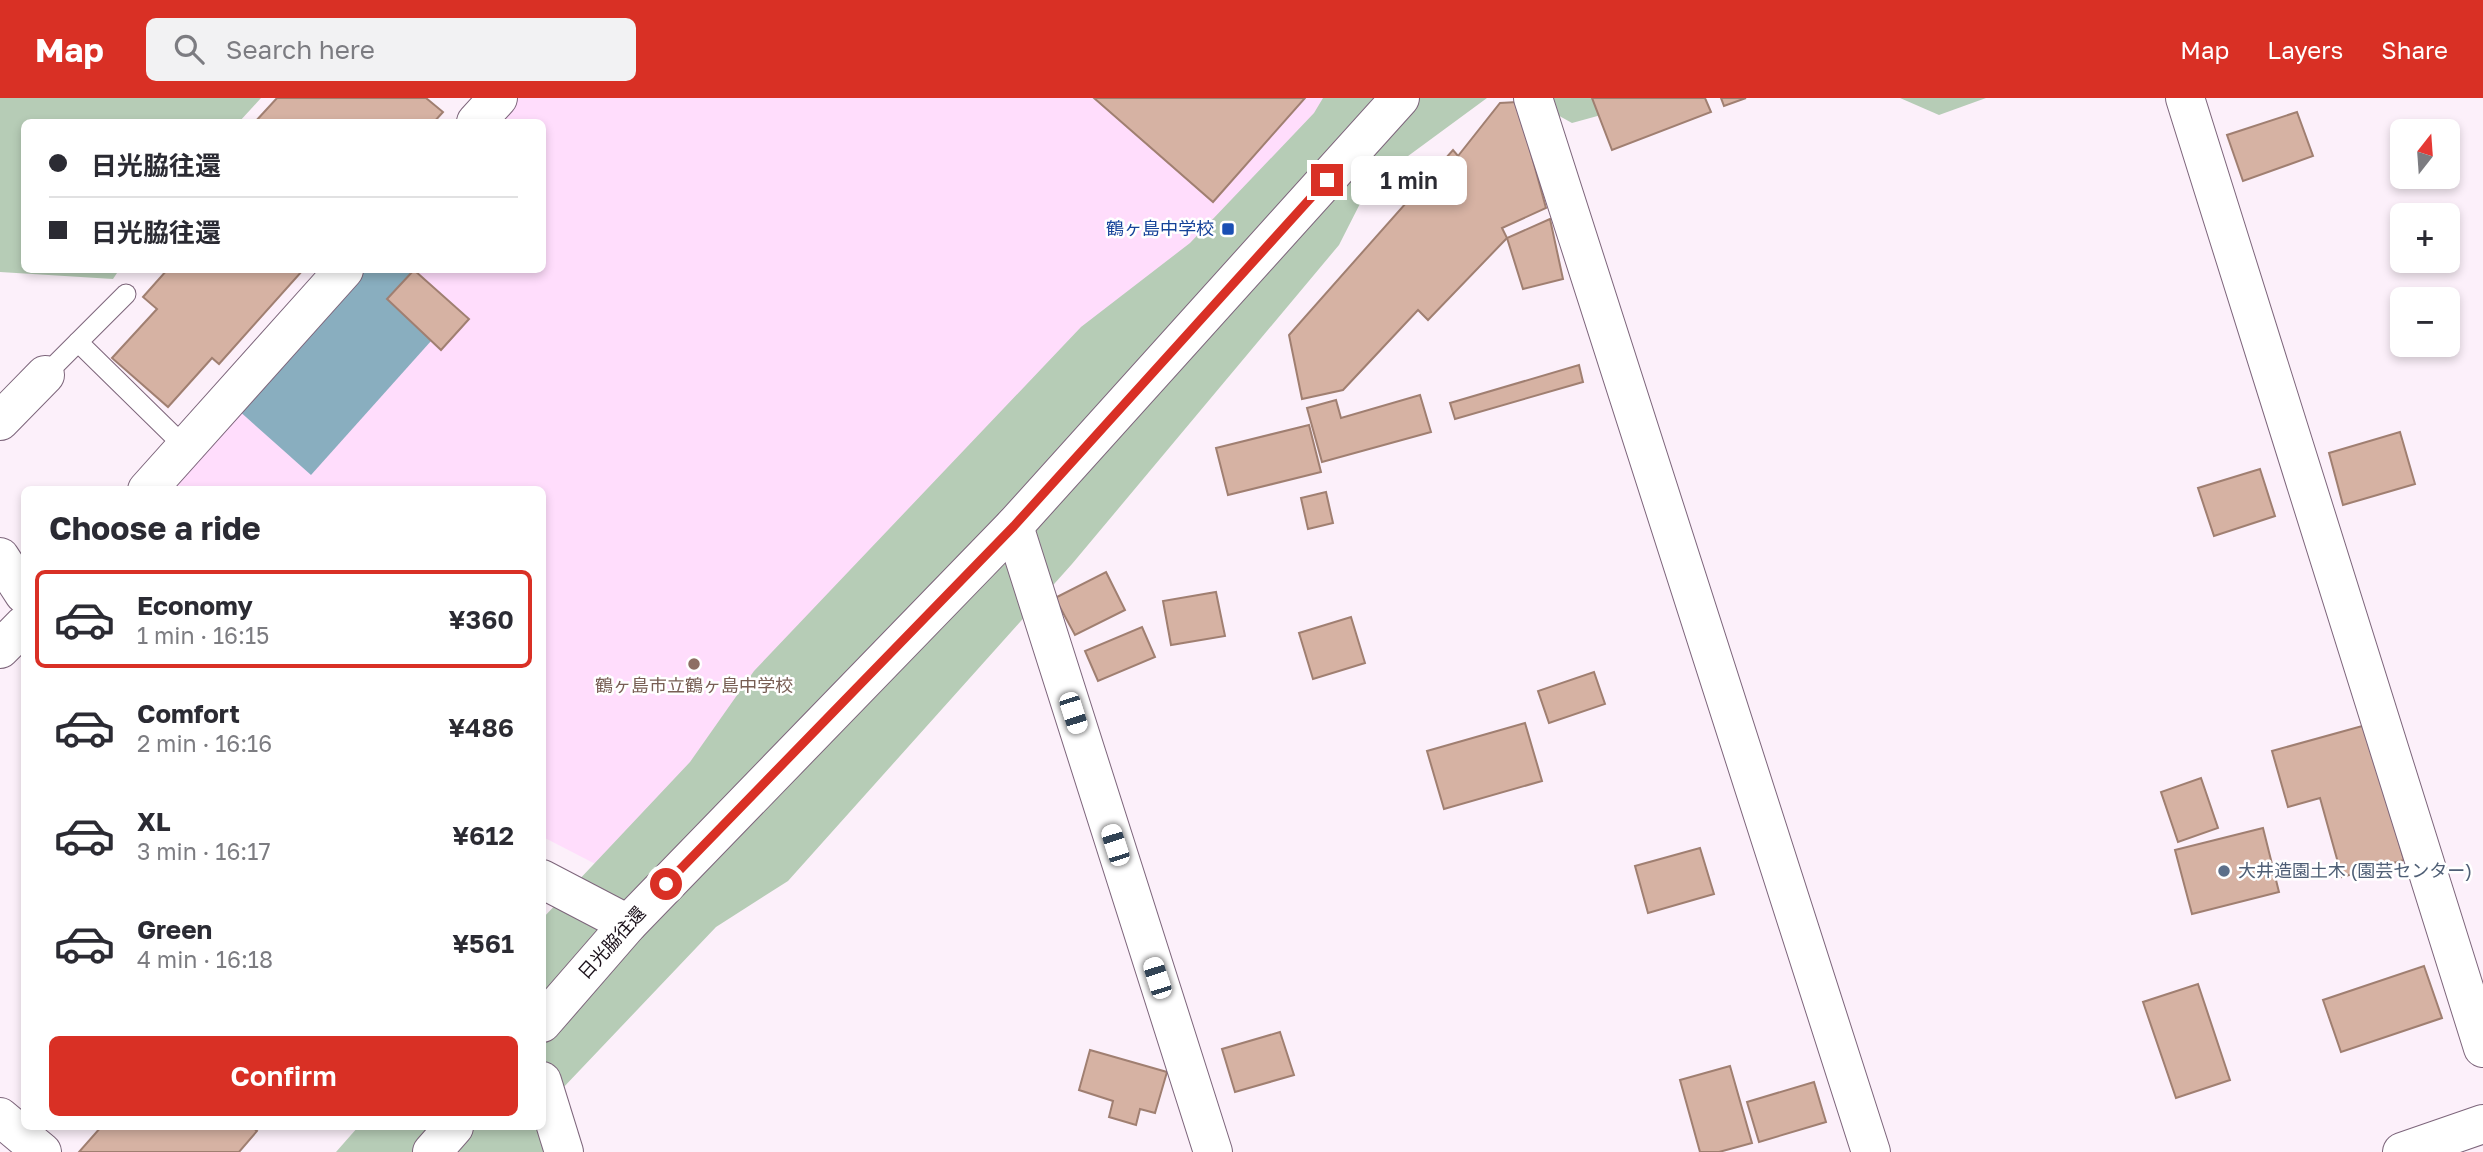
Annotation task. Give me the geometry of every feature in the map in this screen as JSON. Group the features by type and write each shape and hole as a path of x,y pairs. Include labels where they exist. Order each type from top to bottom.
{"main road":[{"path":"479,119 498,98"},
{"name":"日光脇往還","path":"546,1018 628,924 1014,526 1400,98"},
{"path":"1533,98 1871,1152"},
{"path":"2185,98 2483,1048"},
{"path":"151,486 341,273"},
{"path":"0,421 45,375"},
{"path":"1014,526 1213,1152"},
{"path":"0,557 21,589"},
{"path":"0,649 21,628"},
{"path":"546,881 628,924"},
{"path":"546,1094 564,1152"},
{"path":"0,1117 41,1152"},
{"path":"2402,1152 2483,1124"},
{"path":"432,1152 451,1130"}],"lane":[{"path":"45,375 126,293"},
{"path":"78,342 186,447"}],"shaded area":[{"name":"鶴ヶ島市立鶴ヶ島中学校","path":"507,98 1362,98 640,887 546,839 546,486 162,486 351,273 546,273 546,119 488,119"}],"green space":[{"path":"0,98 261,98 242,119 21,119 21,273 117,273 113,279 0,272"},
{"path":"1323,98 1487,98 1370,184 1339,245 1072,564 788,881 716,927 561,1090 557,1152 336,1152 355,1130 546,1130 546,915 690,762 754,671 1081,327 1190,243 1314,113"},
{"path":"1527,98 1663,98 1572,123"},
{"path":"1900,98 1986,98 1939,115"}],"water":[{"path":"359,273 412,273 457,312 311,475 237,409"}],"building":[{"path":"277,98 426,98 443,112 437,119 258,119"},
{"path":"1094,98 1305,98 1213,202"},
{"path":"1592,98 1705,98 1711,112 1612,150"},
{"path":"1721,98 1746,98 1724,106"},
{"path":"1517,102 1546,208 1502,228 1507,238 1428,320 1418,310 1343,390 1302,399 1289,335 1453,150 1458,156 1500,103"},
{"path":"2297,112 2313,156 2243,181 2227,135"},
{"path":"1550,219 1563,279 1523,289 1507,238"},
{"path":"164,273 300,273 219,364 212,358 168,407 112,358 157,309 143,297"},
{"path":"411,273 417,273 469,319 441,350 387,299"},
{"path":"1579,365 1583,382 1455,419 1450,403"},
{"path":"1420,395 1431,432 1322,462 1307,408 1336,400 1341,418"},
{"path":"1309,425 1321,472 1228,495 1216,448"},
{"path":"2400,432 2415,484 2343,505 2329,453"},
{"path":"2260,469 2275,516 2214,536 2198,488"},
{"path":"1326,492 1333,523 1308,529 1301,498"},
{"path":"1106,572 1125,610 1075,635 1055,598"},
{"path":"1216,592 1225,636 1171,645 1163,601"},
{"path":"1351,617 1365,663 1313,679 1299,633"},
{"path":"1142,627 1155,657 1098,681 1085,651"},
{"path":"1594,672 1605,704 1549,723 1538,691"},
{"path":"1525,723 1542,781 1444,809 1427,751"},
{"path":"2366,725 2404,860 2342,877 2320,798 2288,807 2272,751"},
{"path":"2201,778 2218,828 2178,842 2161,792"},
{"path":"2263,828 2279,892 2192,914 2175,850"},
{"path":"1700,848 1714,894 1648,913 1635,866"},
{"path":"2424,966 2442,1018 2341,1052 2323,1000"},
{"path":"2198,984 2230,1080 2176,1098 2143,1002"},
{"path":"1280,1032 1294,1075 1235,1092 1222,1049"},
{"path":"1090,1050 1167,1072 1155,1113 1140,1109 1136,1125 1109,1117 1113,1101 1079,1090"},
{"path":"1730,1066 1752,1143 1719,1152 1700,1152 1680,1080"},
{"path":"1814,1082 1826,1122 1759,1142 1747,1102"},
{"path":"98,1130 257,1131 239,1152 79,1152"}],"place":[{"name":"鶴ヶ島中学校","path":"1228,229"},
{"name":"鶴ヶ島市立鶴ヶ島中学校","path":"694,664"},
{"name":"大井造園土木 (園芸センター)","path":"2224,871"}],"route":[{"path":"666,884 1014,526 1327,180"}]}
